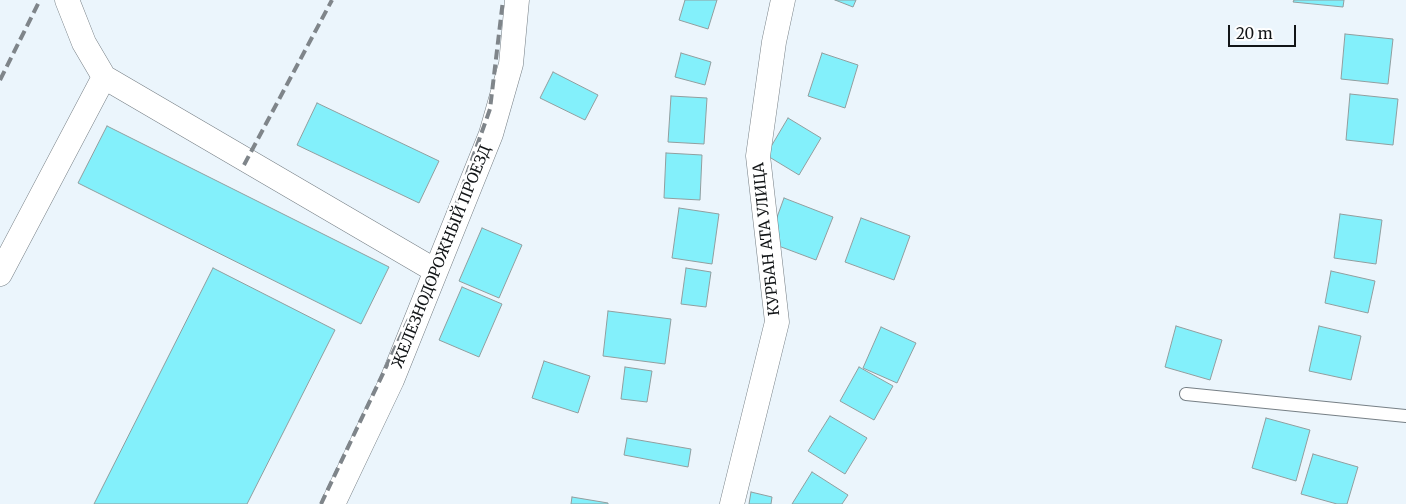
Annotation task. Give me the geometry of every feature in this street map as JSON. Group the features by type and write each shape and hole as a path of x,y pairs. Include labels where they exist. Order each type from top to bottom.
{"street":[{"path":"67,0 84,43 104,78 436,271"},
{"name":"ЖЕЛЕЗНОДОРОЖНЫЙ ПРОЕЗД","path":"333,504 392,380 491,134 511,64 518,0"},
{"name":"КУРБАН АТА УЛИЦА","path":"732,504 777,322 758,156 774,42 783,0"},
{"path":"0,274 104,78"}],"lane":[{"path":"1186,394 1406,416"}],"building":[{"path":"685,0 717,0 708,29 679,20"},
{"path":"835,0 856,0 853,7"},
{"path":"1294,0 1344,0 1343,7 1293,2"},
{"path":"1345,34 1393,39 1388,84 1341,79"},
{"path":"681,53 711,62 705,85 675,77"},
{"path":"822,53 858,65 845,108 808,96"},
{"path":"553,72 598,95 585,120 540,98"},
{"path":"1350,94 1398,99 1393,145 1346,140"},
{"path":"671,96 707,98 704,144 668,142"},
{"path":"317,103 439,161 419,203 297,145"},
{"path":"788,118 821,138 799,175 766,155"},
{"path":"107,126 389,267 361,324 78,183"},
{"path":"666,153 702,155 700,200 664,198"},
{"path":"784,198 833,217 816,260 768,242"},
{"path":"679,208 719,214 712,264 672,258"},
{"path":"1340,214 1382,220 1376,264 1334,258"},
{"path":"861,218 910,236 894,280 845,262"},
{"path":"482,228 522,245 499,298 459,281"},
{"path":"213,268 335,330 247,504 94,504"},
{"path":"686,268 711,272 706,307 681,304"},
{"path":"1331,271 1375,281 1368,313 1325,303"},
{"path":"462,287 502,304 479,357 439,340"},
{"path":"608,311 671,319 665,364 603,356"},
{"path":"1176,326 1222,340 1210,380 1165,367"},
{"path":"1319,326 1361,336 1351,380 1309,371"},
{"path":"881,327 916,343 897,383 863,368"},
{"path":"544,361 590,376 578,413 532,398"},
{"path":"625,367 652,371 647,402 621,399"},
{"path":"859,367 893,386 874,420 840,401"},
{"path":"830,416 867,438 845,474 808,451"},
{"path":"1266,418 1310,430 1296,481 1252,468"},
{"path":"627,438 691,449 688,467 624,455"},
{"path":"1313,454 1358,467 1347,504 1337,504 1301,494"},
{"path":"812,472 848,495 842,504 792,504"},
{"path":"751,492 772,497 771,504 749,504"},
{"path":"572,497 608,503 608,504 571,504"}],"railway":[{"path":"0,80 40,0"},
{"path":"244,165 332,0"},
{"path":"321,504 435,264 490,109 503,0"}]}
